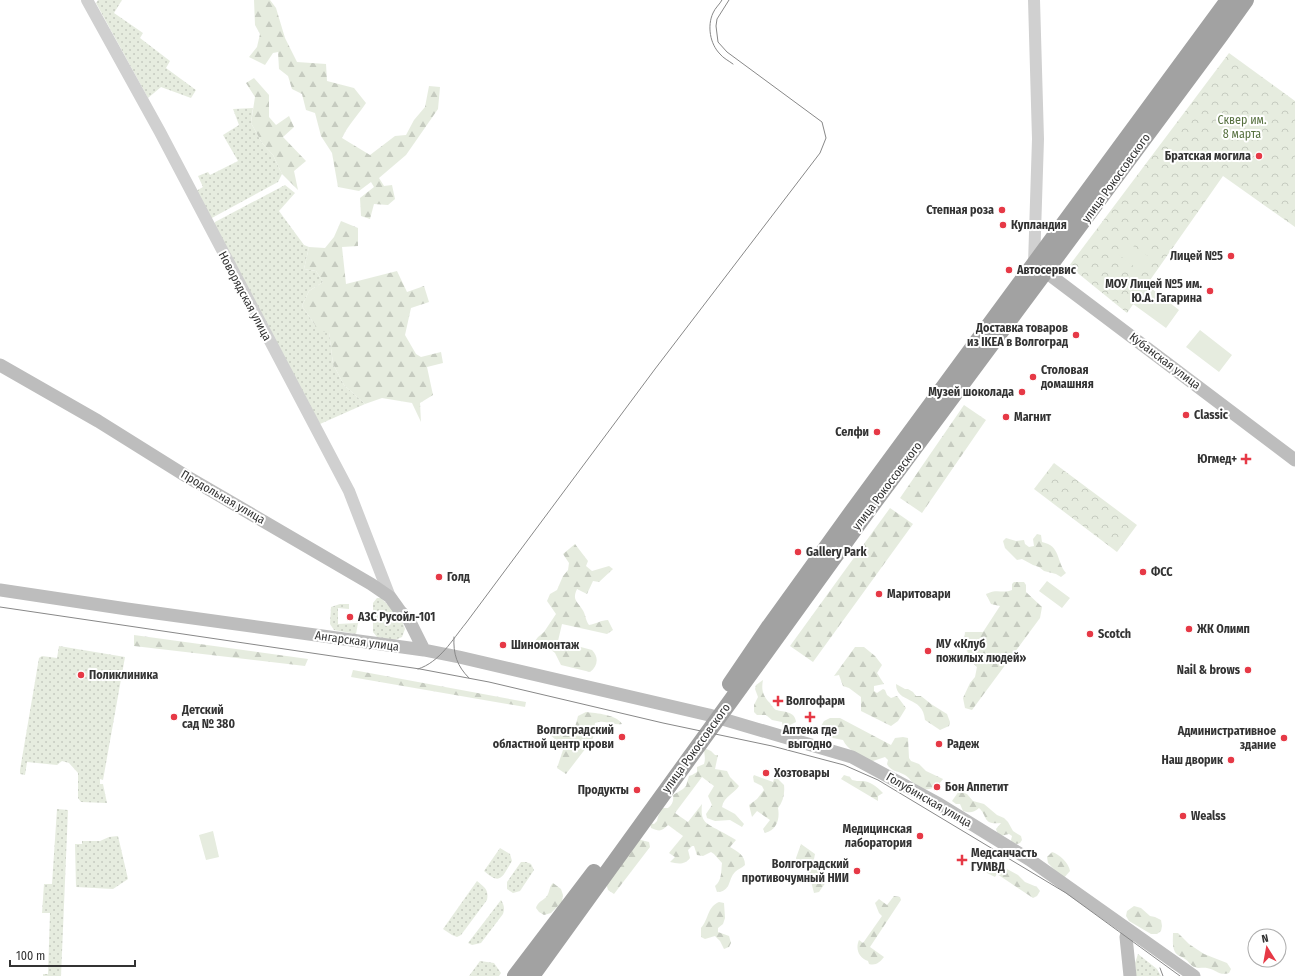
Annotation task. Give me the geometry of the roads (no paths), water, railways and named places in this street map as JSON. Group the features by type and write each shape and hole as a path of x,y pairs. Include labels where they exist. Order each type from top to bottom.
{"highway":[{"name":"улица Рокоссовского","path":"1040,268 1228,0"},
{"name":"улица Рокоссовского","path":"532,976 714,717 768,628 1040,268 1213,46 1246,0"},
{"name":"улица Рокоссовского","path":"515,976 698,734 714,717"}],"main road":[{"name":"Кубанская улица","path":"1040,268 1295,460"},
{"name":"Продольная улица","path":"0,365 98,421 186,476 371,584 390,597 400,611 409,620 424,650"},
{"name":"Ангарская улица","path":"0,590 130,610 424,650 714,717"},
{"name":"Голубинская улица","path":"714,717 852,757 886,775 938,804 1030,860 1194,976"},
{"path":"1128,930 1126,936 1130,976"}],"street":[{"name":"Новорядская улица","path":"88,0 160,132 348,491 390,597"},
{"path":"1034,0 1040,268"}],"tram line":[{"path":"722,0 711,18 710,35 717,50 723,57 733,64"},
{"path":"418,669 426,666 439,656 466,623 655,369 820,153 826,138 822,122 727,52 718,42 716,26 717,19 729,0"},
{"path":"0,607 420,669 489,682 663,723 772,746 844,765 878,780 1066,893 1180,976"},
{"path":"454,637 455,654 461,669 469,678"},
{"path":"1160,968 1163,976"}],"place":[{"name":"Братская могила","path":"1259,156"},
{"name":"Степная роза","path":"1002,210"},
{"name":"Купландия","path":"1003,225"},
{"name":"Лицей №5","path":"1231,256"},
{"name":"Автосервис","path":"1009,270"},
{"name":"МОУ Лицей №5 им. Ю.А. Гагарина","path":"1210,291"},
{"name":"Доставка товаров из IKEA в Волгоград","path":"1076,335"},
{"name":"Столовая домашняя","path":"1033,377"},
{"name":"Музей шоколада","path":"1022,392"},
{"name":"Classic","path":"1186,415"},
{"name":"Магнит","path":"1006,417"},
{"name":"Селфи","path":"877,432"},
{"name":"Югмед+","path":"1246,459"},
{"name":"Gallery Park","path":"798,552"},
{"name":"ФСС","path":"1143,572"},
{"name":"Голд","path":"439,577"},
{"name":"Маритовари","path":"879,594"},
{"name":"АЗС Русойл-101","path":"350,617"},
{"name":"ЖК Олимп","path":"1189,629"},
{"name":"Scotch","path":"1090,634"},
{"name":"Шиномонтаж","path":"503,645"},
{"name":"МУ «Клуб пожилых людей»","path":"928,651"},
{"name":"Nail & brows","path":"1248,670"},
{"name":"Поликлиника","path":"81,675"},
{"name":"Волгофарм","path":"778,701"},
{"name":"Детский сад № 380","path":"174,717"},
{"name":"Аптека где выгодно","path":"810,717"},
{"name":"Волгоградский областной центр крови","path":"622,737"},
{"name":"Административное здание","path":"1284,738"},
{"name":"Радеж","path":"939,744"},
{"name":"Наш дворик","path":"1231,760"},
{"name":"Хозтовары","path":"766,773"},
{"name":"Бон Аппетит","path":"937,787"},
{"name":"Продукты","path":"637,790"},
{"name":"Wealss","path":"1183,816"},
{"name":"Медицинская лаборатория","path":"920,836"},
{"name":"Медсанчасть ГУМВД","path":"962,860"},
{"name":"Волгоградский противочумный НИИ","path":"857,871"}],"park label":[{"name":"Сквер им. 8 марта","path":"1242,127"}]}
